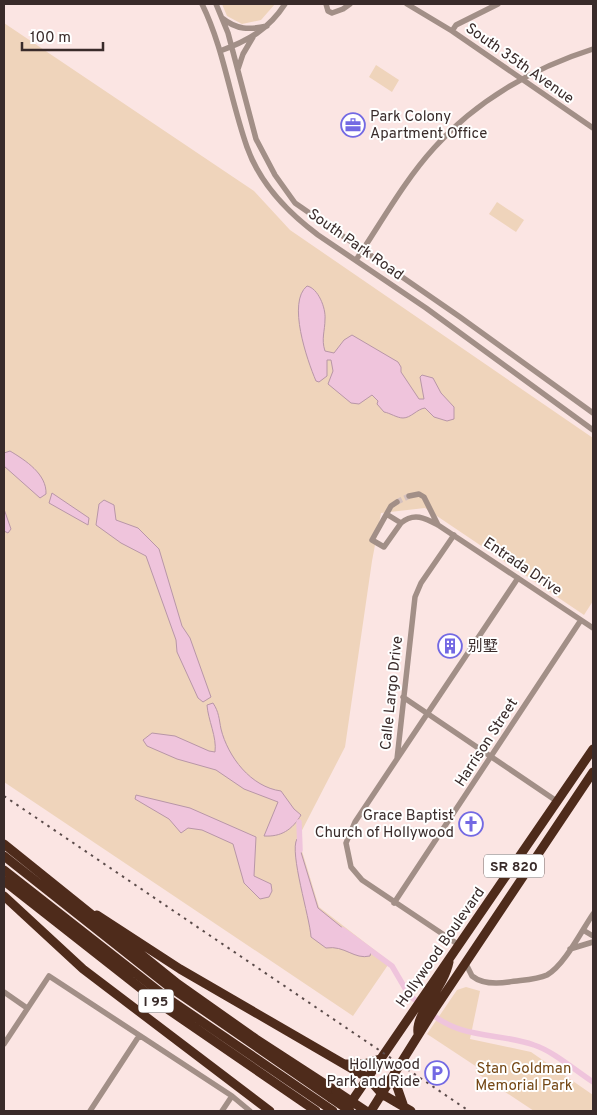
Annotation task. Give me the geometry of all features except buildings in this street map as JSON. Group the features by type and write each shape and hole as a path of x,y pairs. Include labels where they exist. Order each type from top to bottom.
{"highway":[{"name":"Hollywood Boulevard","path":"345,1111 413,1009 449,960 593,749"},
{"path":"576,797 574,786 584,762"},
{"name":"Hollywood Boulevard","path":"371,1111 418,1033 428,1011 465,962 593,772"},
{"path":"556,827 559,811 558,802"},
{"name":"I 95","path":"4,844 178,984 256,1039 332,1102 366,1111"},
{"path":"4,856 167,986 332,1102"},
{"path":"4,870 170,1000 332,1102 350,1111"},
{"name":"I 95","path":"4,881 163,1006 316,1111"},
{"path":"4,896 83,969 270,1111"},
{"path":"71,899 180,969 368,1078 382,1094 408,1109"},
{"path":"428,1011 446,976 449,960"},
{"path":"343,1064 364,1064 380,1059"},
{"path":"395,1073 396,1084 408,1109"}],"street":[{"name":"South Park Road","path":"202,4 220,51 247,148 265,182 287,210 298,220 524,378 593,430"},
{"name":"South Park Road","path":"216,4 231,47 256,139 267,162 286,190 305,211 593,413"},
{"path":"220,51 254,37 269,26 286,4"},
{"path":"326,4 328,11 332,13 343,10 350,4"},
{"name":"South 35th Avenue","path":"407,4 452,31 520,80 593,128"},
{"path":"452,31 456,25 498,4"},
{"path":"221,18 236,27 247,29 269,26"},
{"path":"238,71 243,54 254,37"},
{"path":"356,260 434,148 480,107 520,80 561,59 593,49"},
{"path":"409,496 419,494 424,497 438,525"},
{"path":"397,502 391,506 388,515 372,540 384,547 405,519 422,517 429,506"},
{"path":"388,515 401,523"},
{"name":"Entrada Drive","path":"422,517 454,535 593,628"},
{"name":"Calle Largo Drive","path":"454,535 421,582 415,597 397,759 355,822 346,843 352,868 362,880 459,945"},
{"path":"397,759 518,578"},
{"name":"Harrison Street","path":"394,903 581,620"},
{"path":"403,697 558,802"},
{"path":"465,962 468,972 478,980 500,983 547,975 556,968 593,914"},
{"path":"583,930 593,936"},
{"path":"570,949 593,942"},
{"path":"4,1044 49,976 232,1096 250,1111"},
{"path":"4,992 27,1008"},
{"path":"90,1111 139,1036"},
{"path":"222,1111 232,1096"}],"green space":[{"path":"222,4 275,4 261,20 242,24 227,16"},
{"path":"4,23 254,191 290,230 593,438 593,601 584,615 425,508 381,513 372,561 345,747 298,838 319,907 390,962 353,1016 4,782"},
{"path":"376,65 399,80 392,92 369,77"},
{"path":"497,202 524,220 516,232 489,214"},
{"name":"Stan Goldman Memorial Park","path":"466,987 480,991 470,1039 531,1052 593,1095 593,1111 534,1111 475,1072 477,1067 427,1034 457,990"}],"shaded area":[{"path":"307,286 318,294 324,309 323,343 325,351 334,353 344,340 352,335 398,362 401,372 419,399 424,399 420,377 422,375 433,378 441,393 454,407 454,419 447,421 434,417 425,408 406,418 398,417 384,412 372,395 359,404 351,403 328,384 333,371 331,360 327,360 327,376 319,382 316,381 304,346 299,318 301,294"},
{"path":"10,451 34,468 43,480 46,494 40,498 4,466 4,453"},
{"path":"52,493 89,518 88,525 49,503"},
{"path":"104,500 114,505 116,520 138,528 159,549 182,626 190,638 211,697 203,702 198,698 177,652 176,640 146,556 121,543 96,525 99,504"},
{"path":"4,509 11,529 8,533 4,531"},
{"path":"213,703 218,713 224,740 242,769 260,784 281,791 294,809 301,815 286,832 264,836 278,802 244,789 216,770 177,759 147,746 143,740 152,733 175,736 215,752 215,740 207,705"},
{"path":"136,795 190,808 256,837 254,876 271,884 272,891 269,897 260,899 244,883 233,844 202,830 188,828 181,833 169,819 135,799"},
{"path":"297,839 318,908 371,951 370,956 364,957 339,949 326,948 311,937 296,857 295,846"}],"waterway":[{"path":"299,822 300,850"},
{"path":"343,930 392,966 409,995 420,1004"},
{"path":"429,1012 441,1021 454,1027 534,1045 557,1056 593,1082"}],"tunnel":[{"path":"397,502 409,496"}],"railway":[{"path":"4,796 469,1111"}],"place":[{"name":"Park Colony Apartment Office","path":"353,125"},
{"name":"别墅","path":"450,646"},
{"name":"Grace Baptist Church of Hollywood","path":"471,824"},
{"name":"Hollywood Park and Ride","path":"437,1073"}]}
